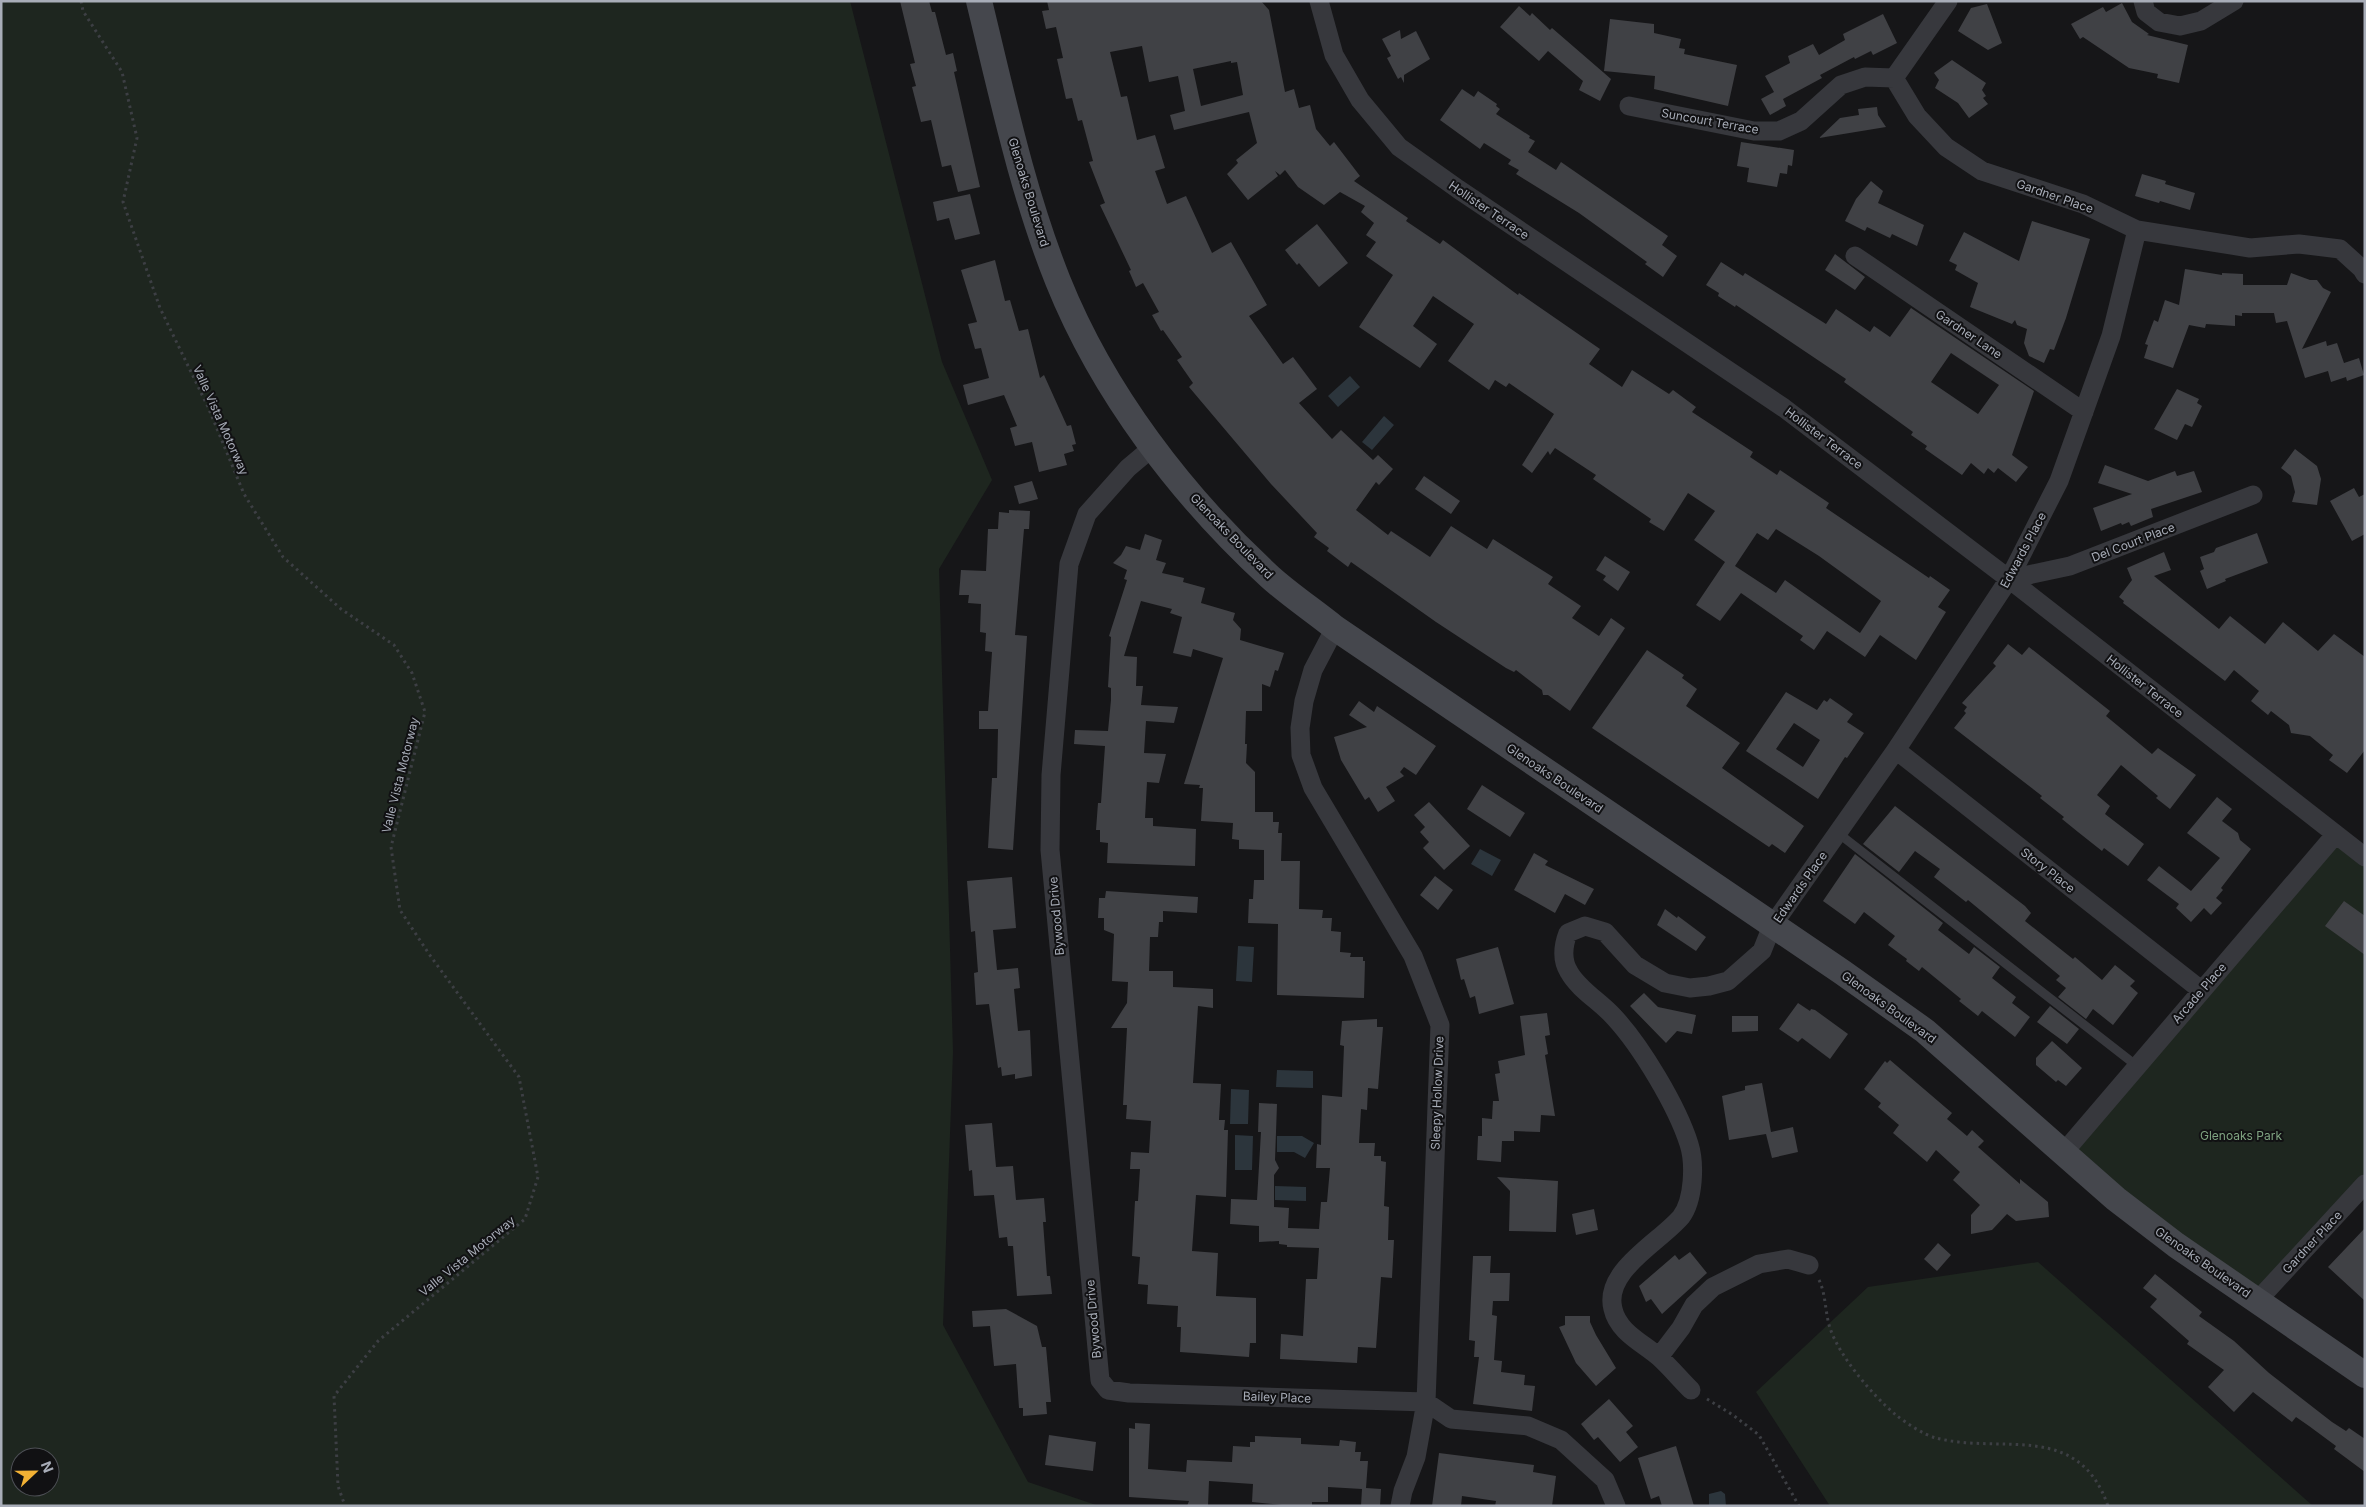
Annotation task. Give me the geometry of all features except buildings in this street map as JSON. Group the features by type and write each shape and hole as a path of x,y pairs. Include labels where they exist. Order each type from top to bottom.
{"street":[{"name":"Glenoaks Boulevard","path":"979,1 1035,217 1058,282 1083,336 1112,385 1153,447 1207,512 1270,577 1335,628 1842,972 1925,1031 2116,1199 2176,1245 2365,1375"},
{"name":"Hollister Terrace","path":"1320,1 1334,55 1360,100 1399,147 1784,408 2009,579 2365,857"},
{"path":"1894,78 1948,1"},
{"path":"2143,1 2146,12 2159,22 2180,26 2201,21 2234,1"},
{"name":"Suncourt Terrace","path":"1629,106 1754,131 1779,131 1801,121 1842,84 1865,78 1894,78"},
{"name":"Gardner Place","path":"1894,78 1922,122 1946,147 1982,172 2084,204 2138,230 2250,248 2300,244 2340,249 2365,274"},
{"name":"Edwards Place","path":"1691,1390 1659,1357 1628,1333 1612,1310 1612,1288 1626,1268 1682,1215 1694,1169 1689,1144 1678,1117 1639,1049 1614,1017 1568,972 1562,950 1568,933 1585,926 1605,932 1635,965 1665,983 1690,988 1728,981 1762,951 1772,926 1896,750 2009,579 2059,481 2112,336 2138,230"},
{"name":"Gardner Lane","path":"1855,256 2084,412"},
{"name":"Bywood Drive","path":"1129,1393 1108,1390 1100,1380 1097,1370 1050,850 1051,775 1068,564 1087,514 1128,468 1153,447"},
{"name":"Del Court Place","path":"2009,579 2070,566 2254,495"},
{"name":"Sleepy Hollow Drive","path":"1335,628 1313,670 1304,700 1300,728 1301,755 1313,788 1413,956 1440,1025 1426,1402 1416,1457 1402,1491 1400,1506"},
{"name":"Story Place","path":"1896,750 2201,990"},
{"name":"Arcade Place","path":"2064,1152 2335,835"},
{"name":"Gardner Place","path":"2258,1300 2365,1184"},
{"path":"1659,1357 1681,1328 1694,1305 1713,1286 1760,1264 1788,1260 1809,1265"},
{"name":"Bailey Place","path":"1129,1393 1426,1402"},
{"path":"1426,1402 1451,1419 1528,1426 1561,1440 1605,1480 1616,1506"}],"lane":[{"path":"1838,833 2137,1066"}],"path":[{"name":"Valle Vista Motorway","path":"81,1 83,11 122,72 137,138 123,202 160,308 208,407 244,494 282,557 341,609 394,645 412,673 425,712 391,847 400,910 428,954 519,1077 538,1177 525,1219 378,1341 334,1396 338,1486 345,1506"},
{"path":"1809,1265 1820,1283 1830,1328 1844,1357 1896,1415 1934,1438 1976,1444 2018,1442 2051,1448 2086,1466 2103,1491 2108,1506"},
{"path":"1691,1390 1733,1415 1759,1435 1800,1506"}],"green space":[{"path":"1,1 850,1 942,362 992,480 939,569 953,1052 943,1325 1028,1482 1099,1506 1,1506"},
{"name":"Glenoaks Park","path":"2335,835 2365,857 2365,1184 2258,1300 2064,1152"},
{"path":"2038,1262 2313,1506 1830,1506 1756,1392 1868,1287"}],"shaded area":[{"path":"1350,376 1360,387 1338,407 1328,396"},
{"path":"1384,416 1394,425 1372,450 1362,442"},
{"path":"1480,849 1501,860 1492,876 1471,864"},
{"path":"1238,946 1254,947 1252,982 1236,981"},
{"path":"1277,1070 1313,1071 1313,1088 1276,1087"},
{"path":"1231,1089 1249,1090 1248,1124 1230,1124"},
{"path":"1235,1135 1253,1136 1252,1170 1235,1170"},
{"path":"1277,1136 1302,1136 1314,1143 1305,1158 1294,1152 1277,1152"},
{"path":"1275,1186 1306,1187 1306,1201 1275,1200"},
{"path":"1721,1491 1725,1494 1726,1506 1709,1506 1709,1494"}]}
